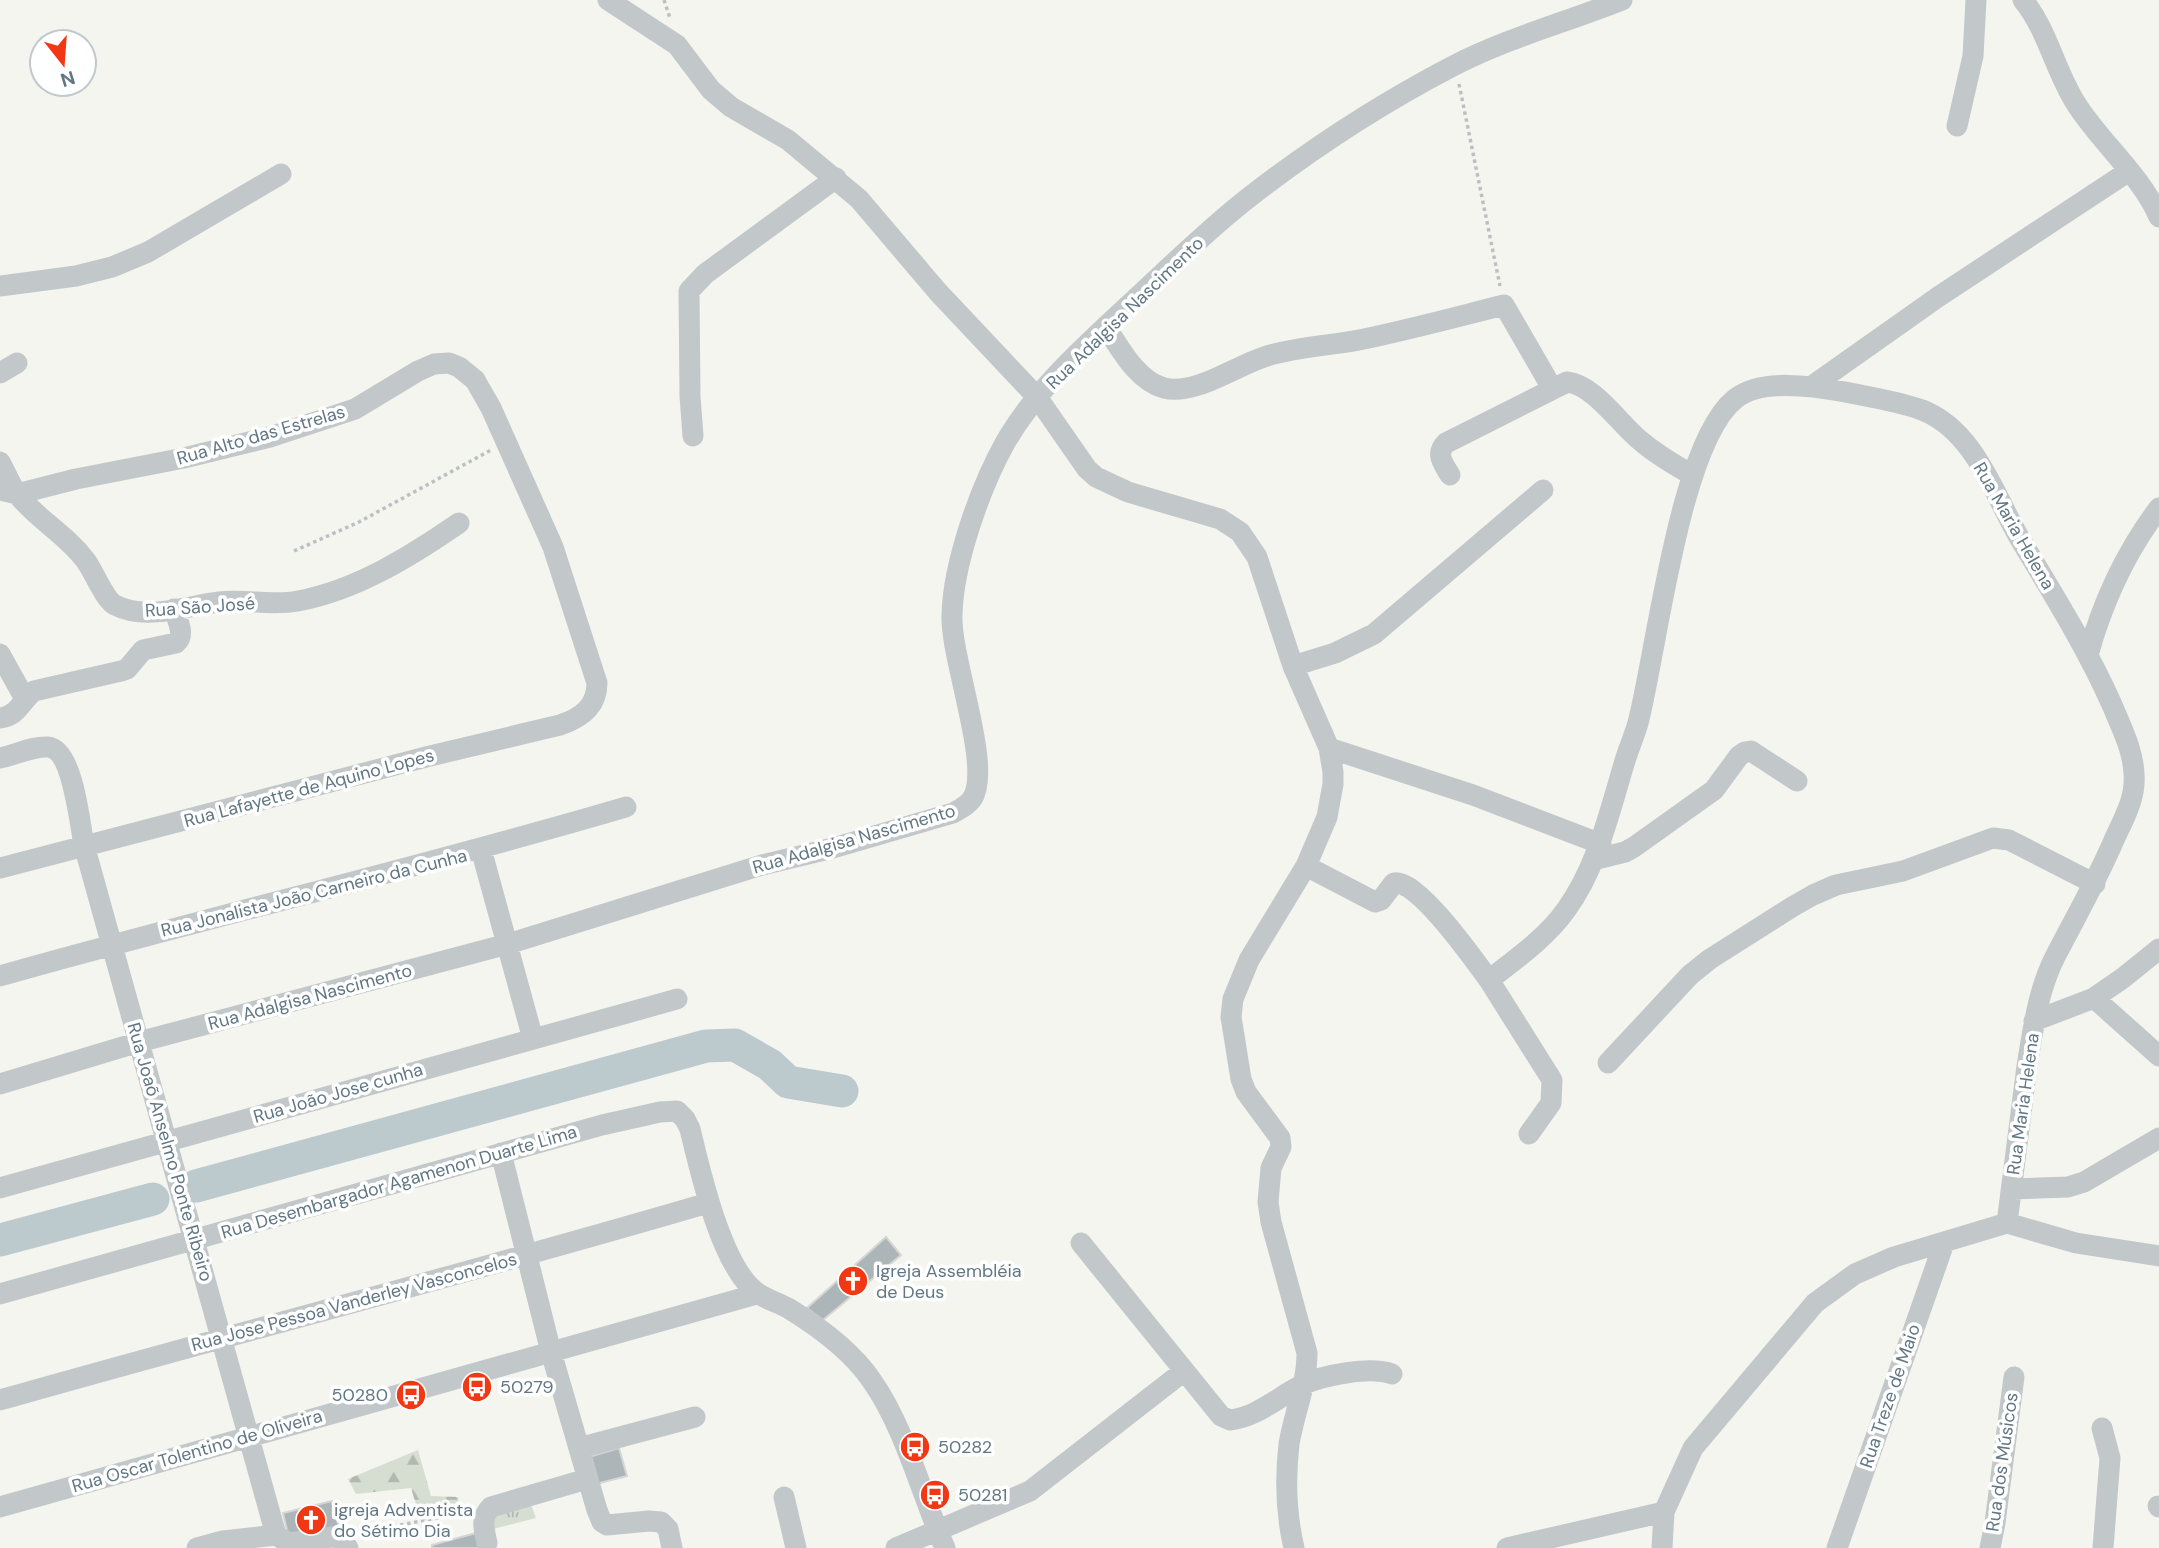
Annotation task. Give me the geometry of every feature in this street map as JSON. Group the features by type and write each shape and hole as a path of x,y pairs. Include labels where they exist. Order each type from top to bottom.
{"street":[{"path":"608,0 677,45 711,90 731,107 788,140 859,199 939,292 1037,397 1080,461 1096,477 1128,492 1220,519 1240,532 1257,557 1293,666 1329,748 1334,772 1331,800 1307,866 1249,960 1236,991 1231,1017 1241,1079 1246,1092 1280,1138 1281,1147 1271,1168 1268,1202 1307,1353 1304,1384 1290,1443 1287,1477 1287,1512 1294,1548"},
{"name":"Rua Adalgisa Nascimento","path":"0,1084 139,1042 508,944 762,865 833,848 953,813 971,800 978,779 976,751 951,619 953,598 970,528 996,460 1037,397 1106,327 1246,200 1309,153 1455,65 1622,0"},
{"path":"1957,126 1973,56 1973,16 1976,0"},
{"path":"2023,0 2045,38 2074,100 2129,171 2159,216"},
{"path":"1812,386 1938,297 2129,171"},
{"path":"0,286 76,276 112,267 148,252 281,174"},
{"path":"693,436 689,291 705,274 836,178"},
{"path":"1106,327 1138,370 1156,384 1175,389 1215,378 1269,355 1363,339 1504,305 1552,388"},
{"name":"Rua Alto das Estrelas","path":"9,492 184,458 271,436 355,409 433,364 449,363 475,380 491,408 552,547 597,683"},
{"path":"1450,475 1439,454 1446,443 1567,382 1582,386 1643,443 1692,475"},
{"name":"Rua Maria Helena","path":"1489,980 1553,926 1568,908 1597,852 1637,726 1692,475 1713,429 1731,402 1750,390 1765,387 1812,386 1922,410 1940,419 1955,432 1987,472 2018,534 2088,655 2132,755 2135,777 2134,794 2128,809 2095,884 2053,962 2034,1021 2007,1223"},
{"name":"Rua São José","path":"0,463 9,492 68,539 86,561 111,603 127,610 174,609 223,602 297,601 330,593 420,550 459,523"},
{"path":"1293,666 1335,653 1374,634 1543,490"},
{"path":"2088,655 2098,618 2119,568 2140,532 2159,508"},
{"path":"0,718 17,712 34,691 127,669 143,650 176,643 181,635 174,609"},
{"path":"0,654 25,699"},
{"name":"Rua Lafayette de Aquino Lopes","path":"0,868 426,757 560,725 577,719 586,712 597,693 597,683"},
{"name":"Rua Joaõ Anselmo Ponte Ribeiro","path":"4,752 51,748 61,754 68,768 84,845 111,945 276,1535"},
{"path":"1329,748 1473,796 1597,852 1625,852 1634,847 1714,790 1745,752 1751,751 1797,781"},
{"name":"Rua Jonalista João Carneiro da Cunha","path":"0,976 481,849 626,807"},
{"path":"1608,1063 1690,975 1710,959 1803,901 1836,885 1903,871 1993,838 2009,840 2095,884"},
{"path":"481,849 533,1039"},
{"path":"1307,866 1375,902 1381,900 1394,883 1405,884 1447,925 1489,980 1552,1080 1551,1103 1529,1133"},
{"path":"2034,1021 2094,998 2159,949"},
{"path":"2094,998 2159,1056"},
{"name":"Rua João Jose cunha","path":"0,1188 677,999"},
{"name":"Rua Desembargador Agamenon Duarte Lima","path":"0,1294 602,1125 660,1112 677,1111 690,1129 708,1203"},
{"path":"2012,1189 2068,1187 2084,1182 2159,1138"},
{"path":"501,1153 551,1352 602,1522 612,1525 662,1522 668,1529 672,1548"},
{"path":"708,1203 727,1250 757,1294 786,1307 804,1319 844,1350 872,1381 895,1424 941,1540"},
{"name":"Rua Jose Pessoa Vanderley Vasconcelos","path":"0,1400 222,1337 528,1256 708,1203"},
{"path":"1662,1548 1664,1512 1693,1448 1815,1303 1855,1274 1894,1257 2007,1223 2076,1243 2159,1256"},
{"path":"1081,1243 1221,1416 1230,1420 1250,1415 1304,1384 1350,1373 1381,1370 1392,1374"},
{"name":"Rua Treze de Maio","path":"1837,1548 1944,1243"},
{"name":"Rua Oscar Tolentino de Oliveira","path":"0,1507 757,1294"},
{"path":"896,1548 941,1540 1030,1491 1184,1371"},
{"name":"Rua dos Músicos","path":"1990,1548 1996,1523 2014,1377"},
{"path":"579,1448 695,1416"},
{"path":"2102,1428 2110,1458 2103,1548"},
{"path":"487,1543 483,1522 491,1507 587,1479"},
{"path":"785,1497 796,1548"},
{"path":"1507,1548 1664,1512"},
{"path":"197,1548 223,1541 276,1535 289,1543 344,1542"}],"path":[{"path":"1455,65 1504,305"},
{"path":"294,551 359,522 505,442"},
{"path":"344,1542 491,1507"}],"green space":[{"path":"418,1450 431,1496 458,1497 460,1515 421,1521 411,1488 356,1494 348,1479"},
{"path":"529,1499 536,1518 493,1529 493,1509"}],"building":[{"name":"Igreja Assembléia de Deus","path":"886,1237 901,1255 823,1320 807,1308"},
{"path":"619,1448 627,1476 596,1484 589,1457"},
{"name":"igreja Adventista do Sétimo Dia","path":"332,1501 339,1527 289,1539 283,1513"},
{"path":"476,1533 482,1548 432,1548 432,1545"}],"waterway":[{"path":"196,1186 706,1046 735,1045 770,1065 788,1082 842,1091"},
{"path":"0,1240 153,1199"}],"place":[{"name":"Igreja Assembléia de Deus","path":"853,1281"},
{"name":"50279","path":"477,1387"},
{"name":"50280","path":"411,1395"},
{"name":"50282","path":"915,1447"},
{"name":"50281","path":"935,1495"},
{"name":"igreja Adventista do Sétimo Dia","path":"311,1520"}]}
